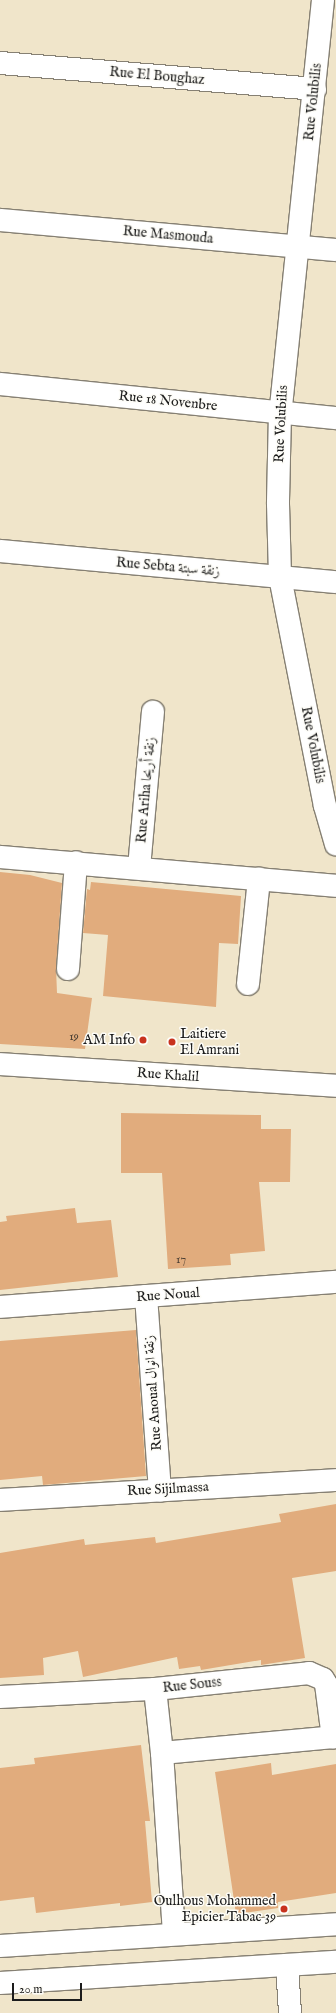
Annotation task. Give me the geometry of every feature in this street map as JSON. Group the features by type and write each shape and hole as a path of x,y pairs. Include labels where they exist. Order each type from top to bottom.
{"street":[{"name":"Rue Volubilis","path":"322,0 329,24 315,89 280,413 280,577 326,806 336,844"},
{"name":"Rue El Boughaz","path":"0,63 315,89"},
{"name":"Rue Masmouda","path":"0,220 336,250"},
{"name":"Rue 18 Novenbre","path":"0,384 336,418"},
{"name":"Rue Sebta زنقة سبتة","path":"0,551 336,582"},
{"name":"Rue Ariha زنقة أريحا","path":"139,868 154,712"},
{"path":"0,857 76,862 336,886"},
{"path":"68,969 76,862"},
{"path":"248,984 259,879"},
{"name":"Rue Khalil","path":"0,1064 336,1086"},
{"name":"Rue Noual","path":"0,1307 336,1282"},
{"name":"Rue Anoual زنقة انوال","path":"146,1296 160,1490"},
{"name":"Rue Sijilmassa","path":"0,1500 336,1480"},
{"name":"Rue Souss","path":"0,1697 154,1689 309,1673 317,1675 326,1684 334,1738 162,1752"},
{"path":"154,1689 162,1752 174,1933"},
{"path":"0,1946 174,1933 336,1924"},
{"path":"0,1983 336,1962"},
{"path":"287,1965 290,2013"}],"building":[{"path":"0,872 30,875 62,883 56,968 57,993 92,998 85,1049 0,1044"},
{"path":"91,882 241,896 238,944 219,943 216,1007 103,996 108,935 83,933 87,889 90,890"},
{"path":"121,1113 261,1115 261,1129 291,1129 290,1182 259,1182 265,1251 230,1254 231,1265 168,1269 162,1173 121,1173"},
{"path":"75,1208 77,1223 111,1220 118,1277 0,1290 0,1222 7,1221 6,1216"},
{"path":"136,1330 146,1476 43,1485 42,1476 0,1480 0,1341"},
{"path":"336,1504 336,1571 292,1578 305,1658 261,1665 261,1660 201,1670 200,1666 179,1669 177,1657 83,1677 78,1651 43,1658 44,1675 0,1678 0,1553 84,1539 85,1545 155,1537 156,1543 281,1522 279,1514"},
{"path":"141,1745 150,1821 145,1821 152,1902 120,1906 120,1903 36,1913 34,1897 0,1901 0,1768 35,1764 34,1758"},
{"path":"271,1763 272,1775 336,1764 336,1893 278,1902 278,1908 236,1914 215,1772"}],"place":[{"name":"AM Info","path":"143,1040"},
{"name":"Laitiere El Amrani","path":"172,1042"},
{"name":"Oulhous Mohammed Epicier Tabac 39","path":"284,1909"}]}
